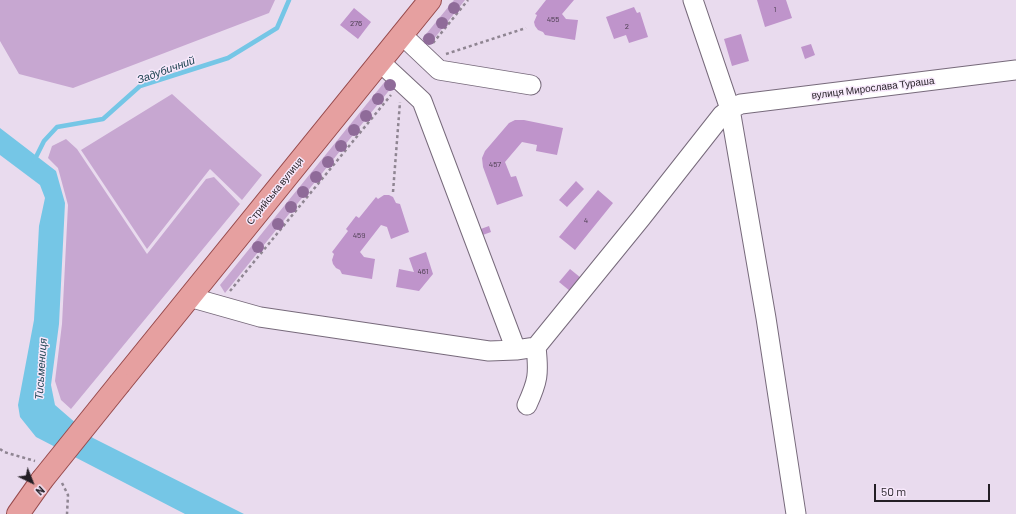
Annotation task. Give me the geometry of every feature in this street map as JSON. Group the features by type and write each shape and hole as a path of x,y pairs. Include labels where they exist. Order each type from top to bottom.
{"main road":[{"name":"Стрийська вулиця","path":"18,514 42,480 430,0"}],"street":[{"path":"693,0 730,109 766,318 796,514"},
{"path":"402,34 439,70 531,85"},
{"path":"380,61 422,101 516,350"},
{"name":"вулиця Мирослава Тураша","path":"730,109 741,104 1016,70"},
{"path":"189,298 260,317 489,351 516,350 536,347 646,212 722,115 730,109"},
{"path":"527,406 536,386 538,367 536,347"}],"path":[{"path":"426,57 468,0"},
{"path":"426,57 526,28"},
{"path":"392,192 402,81"},
{"path":"219,305 402,81"}],"shaded area":[{"path":"0,0 275,0 269,13 73,88 19,74 0,41"},
{"path":"454,0 465,0 429,45 422,39"},
{"path":"387,79 396,82 225,293 220,285"},
{"path":"172,94 262,175 242,200 210,169 147,249 81,150"},
{"path":"66,139 77,149 147,254 206,179 214,177 240,204 71,409 61,400 55,381 62,324 68,205 58,168 48,158 52,146"}],"water":[{"name":"Тисьмениця","path":"0,128 56,171 65,203 59,324 51,385 55,405 93,438 244,514 185,514 36,437 20,417 18,405 34,320 39,226 45,198 40,185 0,155"}],"building":[{"path":"546,0 574,0 562,14 566,19 578,20 575,40 545,35 535,26 534,22 537,15 535,14"},
{"path":"757,0 786,0 792,18 765,27"},
{"path":"634,7 637,13 640,12 648,37 629,43 626,35 614,39 606,17"},
{"path":"354,8 371,22 358,39 340,25"},
{"path":"741,34 749,61 732,66 724,39"},
{"path":"811,44 815,55 805,59 801,47"},
{"path":"515,120 524,120 563,128 557,155 536,151 537,145 522,142 505,162 511,177 516,176 523,196 497,205 483,167 482,158 485,151 509,123"},
{"path":"576,181 584,189 567,207 559,200"},
{"path":"598,190 613,203 575,250 559,237"},
{"path":"384,195 393,197 396,203 400,204 409,232 391,239 387,227 381,225 360,252 364,257 375,259 372,279 342,274 333,264 332,260 334,254 332,252 348,231 346,229 356,216 359,218 376,197 378,199"},
{"path":"489,226 491,232 480,236 478,230"},
{"path":"426,252 433,274 419,291 396,287 399,269 414,272 409,258"},
{"path":"570,269 581,278 570,291 559,282"}],"waterway":[{"name":"Задубичний","path":"34,161 44,141 57,127 103,119 140,86 228,58 277,28 289,0"}]}
